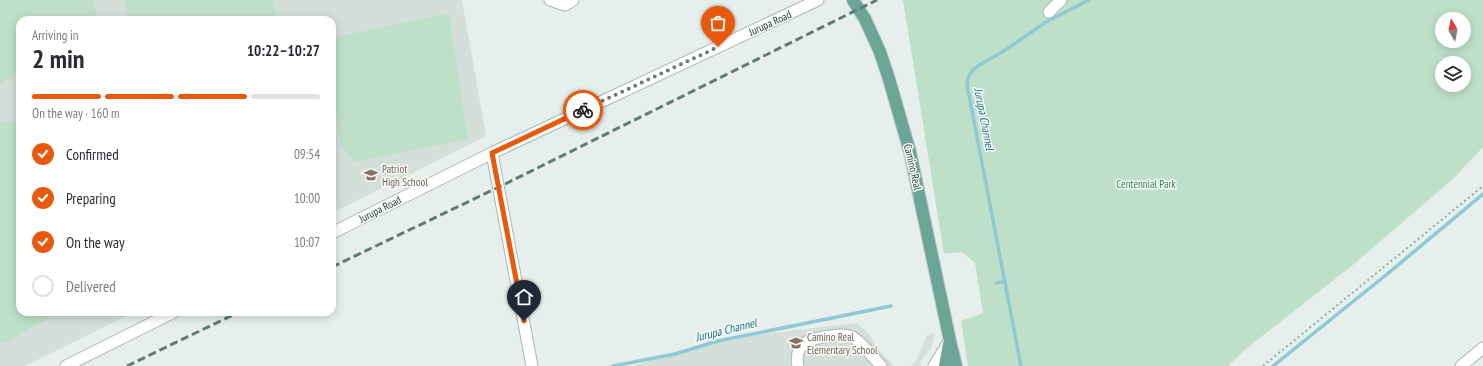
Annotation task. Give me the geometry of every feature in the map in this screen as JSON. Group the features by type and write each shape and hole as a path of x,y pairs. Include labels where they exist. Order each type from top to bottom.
{"main road":[{"name":"Camino Real","path":"853,0 865,19 880,52 894,94 910,152 956,366"},
{"name":"Camino Real","path":"945,366 950,341"}],"street":[{"path":"550,0 565,5 573,0"},
{"name":"Jurupa Road","path":"336,231 492,153 818,0"},
{"path":"1049,12 1061,0"},
{"path":"492,153 532,366"},
{"path":"66,366 166,316"},
{"path":"798,366 797,353 805,341 818,337 841,335 853,337 881,366"},
{"path":"934,366 950,341"},
{"path":"1461,366 1483,348"}],"path":[{"path":"1263,366 1483,186"}],"shaded area":[{"name":"Patriot High School","path":"0,0 462,0 486,136 336,211 336,16 16,16 16,316 126,316 25,366 0,366"},
{"name":"Camino Real Elementary School","path":"857,323 869,334 875,346 894,366 632,366 689,349 755,335"},
{"path":"935,333 930,350 920,361 921,366 911,366 916,361 927,335"}],"green space":[{"path":"0,0 94,0 97,16 16,16 16,75 0,84"},
{"path":"125,0 273,0 275,16 128,16"},
{"name":"Centennial Park","path":"903,0 1483,0 1483,147 1454,178 1354,264 1247,348 1228,366 968,366 961,321 983,313 975,263 962,252 944,254"},
{"path":"449,13 468,139 354,162 341,145 336,116 336,37"},
{"path":"16,121 16,316 52,316 10,340 0,343 0,122"}],"waterway":[{"name":"Jurupa Channel","path":"1021,366 967,85 968,78 972,71 979,65 1004,51 1046,22 1089,0"},
{"path":"1273,366 1386,275 1483,194"},
{"name":"Jurupa Channel","path":"996,283 1005,281"},
{"name":"Jurupa Channel","path":"613,366 675,354 718,341 891,306"}],"railway":[{"path":"336,265 499,187 877,0"},
{"path":"127,366 231,316"}],"way so far":[{"path":"583,110 718,47"}],"place":[{"name":"Patriot High School","path":"371,175"},
{"name":"Camino Real Elementary School","path":"796,343"}],"route":[{"path":"524,321 492,153 583,110"}]}
